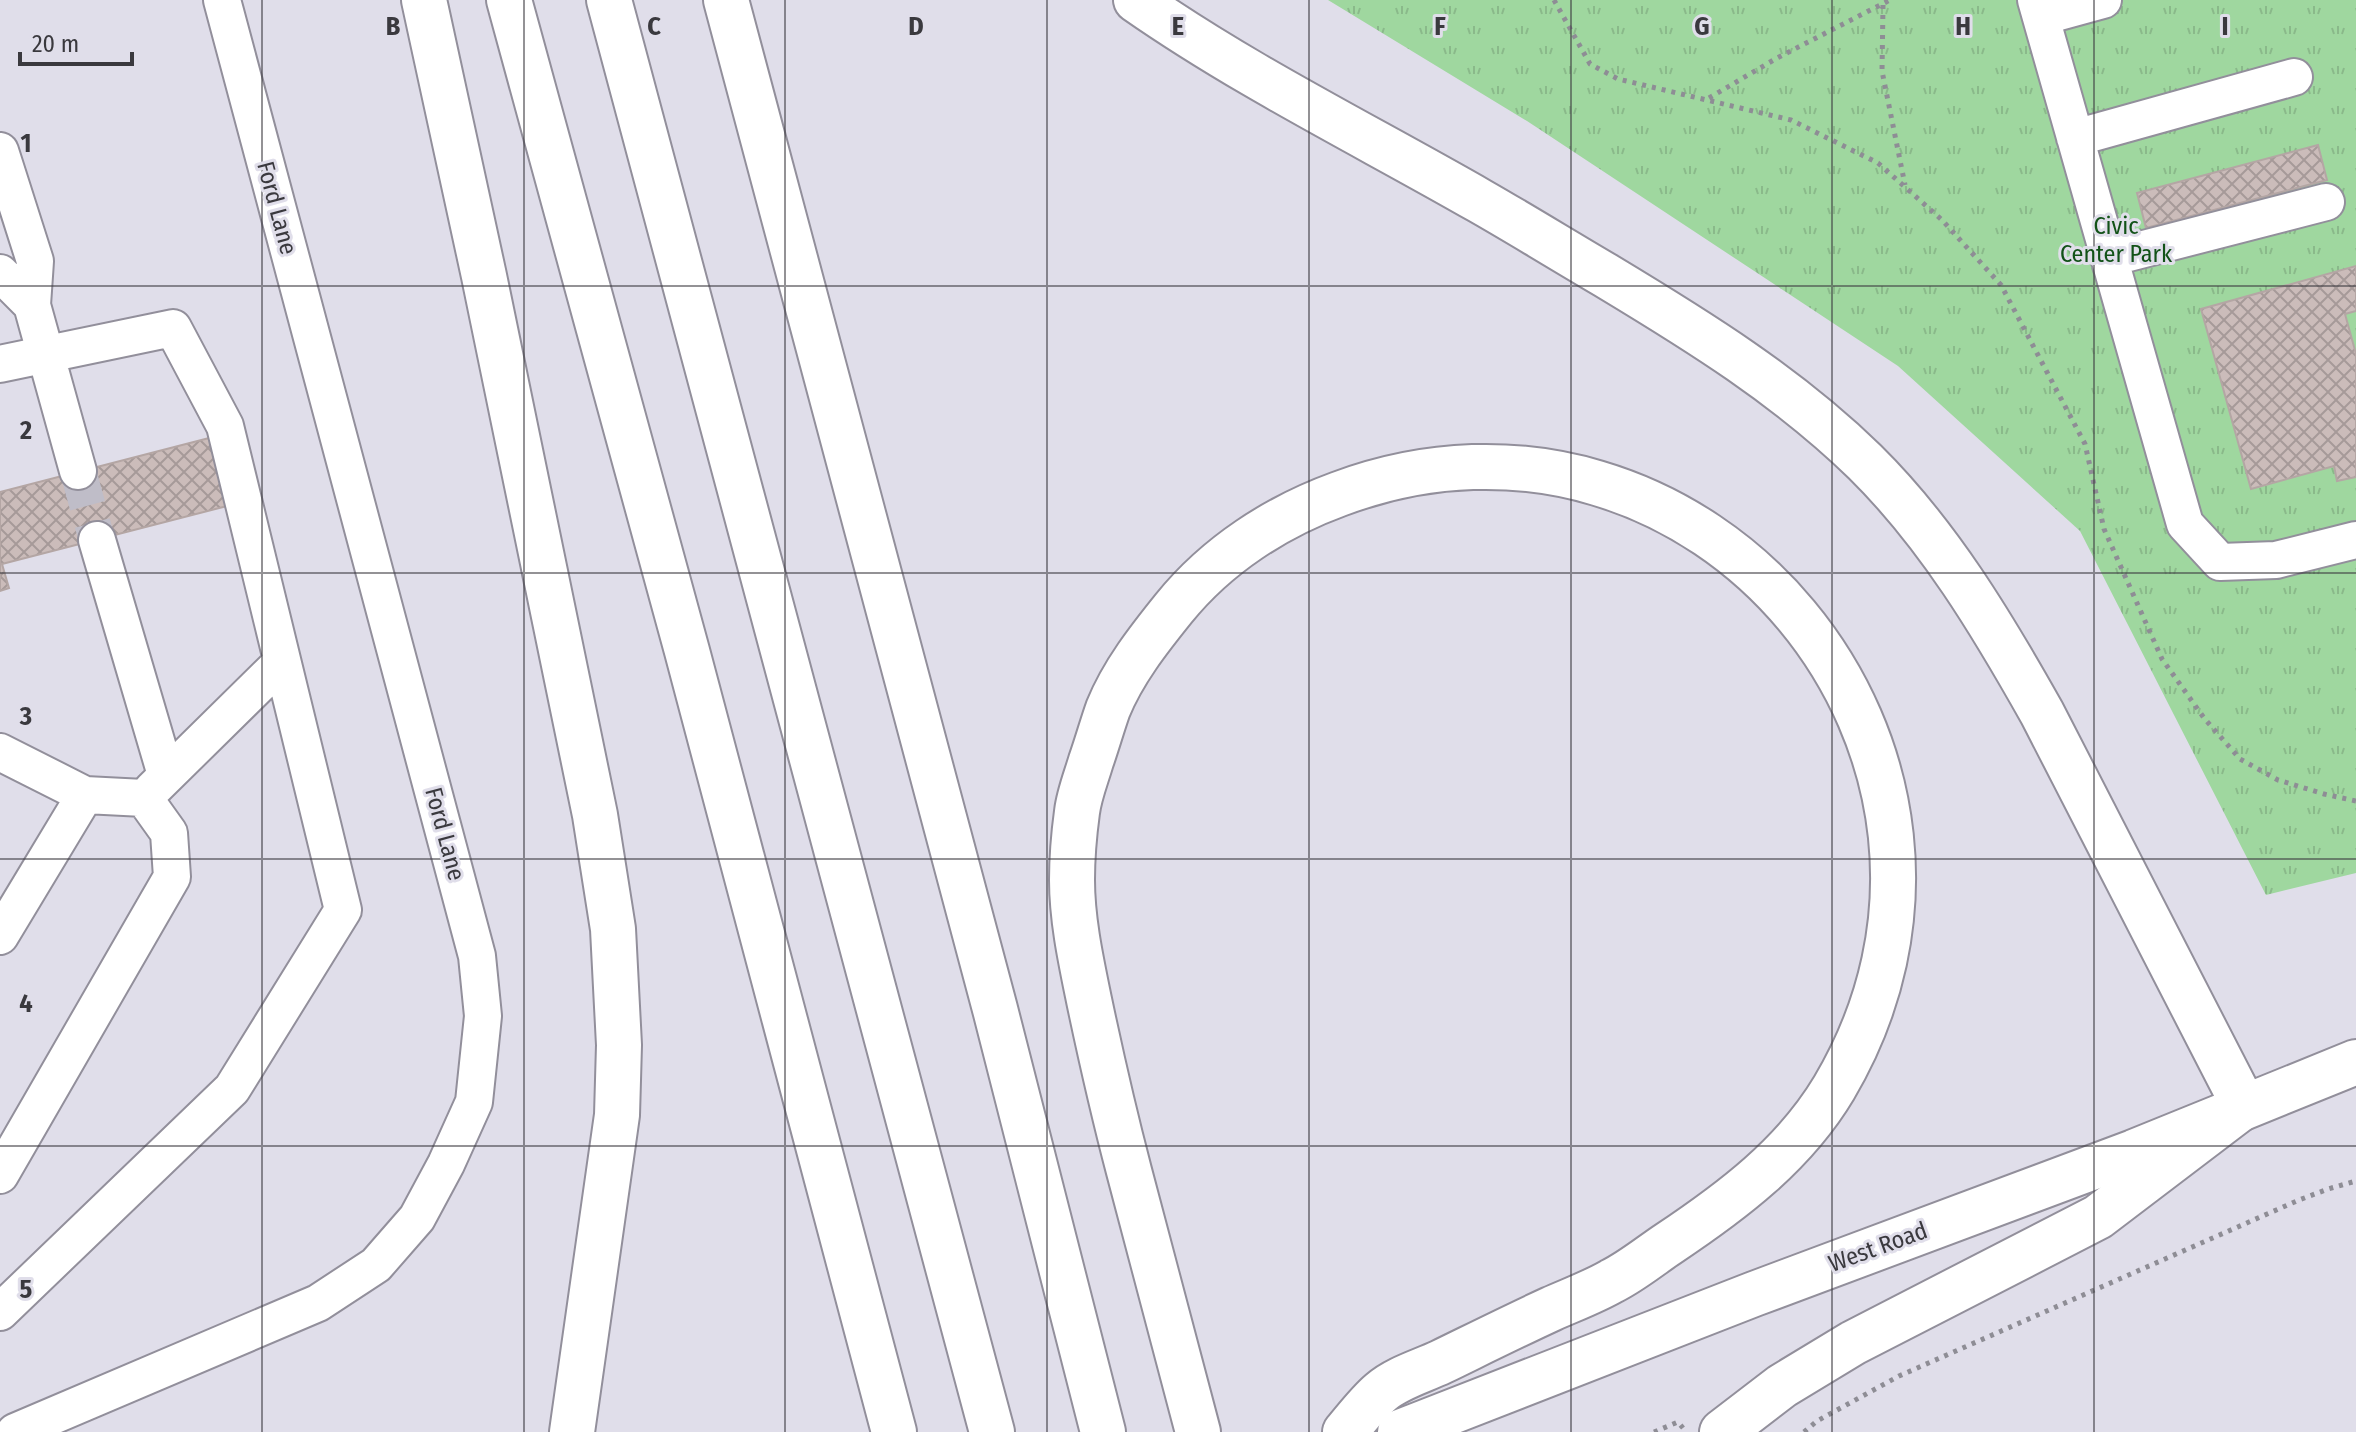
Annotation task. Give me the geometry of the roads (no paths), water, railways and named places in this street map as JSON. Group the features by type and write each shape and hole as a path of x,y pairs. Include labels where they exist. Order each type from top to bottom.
{"main road":[{"path":"424,0 595,815 613,929 619,1045 617,1115 572,1432"},
{"path":"509,0 687,651 894,1432"},
{"path":"609,0 992,1432"},
{"path":"726,0 991,993 1103,1432"},
{"path":"1136,0 1251,74 1482,202 1705,335 1787,393 1864,462 1902,501 1971,594 2008,653 2042,713 2244,1106 2098,1217 1853,1343 1782,1386 1722,1432"},
{"path":"1198,1432 1105,1080 1080,958 1072,881 1078,803 1110,705 1143,646 1186,593 1248,540 1306,506 1370,482 1436,469 1504,467 1571,477 1611,487 1649,502 1720,542 1781,596 1807,626 1830,660 1866,733 1879,772 1887,812 1892,880 1884,961 1865,1026 1835,1087 1804,1132 1727,1204 1613,1281 1384,1388 1345,1432"},
{"name":"West Road","path":"1400,1432 1754,1294 2134,1152 2356,1062"}],"street":[{"name":"Ford Lane","path":"15,1432 318,1303 376,1265 417,1218 474,1102 483,1016 477,956 222,0"},
{"path":"2103,0 2039,8 2185,524 2220,562 2276,560 2356,540"},
{"path":"2075,138 2294,77"},
{"path":"0,151 35,261 32,305 78,471"},
{"path":"2109,258 2326,202"},
{"path":"0,273 32,305"},
{"path":"0,364 173,328 225,426 343,910 232,1089 0,1312"},
{"path":"0,1175 172,877 169,833 97,540"},
{"path":"0,752 85,795 155,786 282,662"},
{"path":"0,936 85,795"}],"tunnel":[{"path":"78,471 97,540"}],"park label":[{"name":"Civic Center Park","path":"2116,240"}]}
